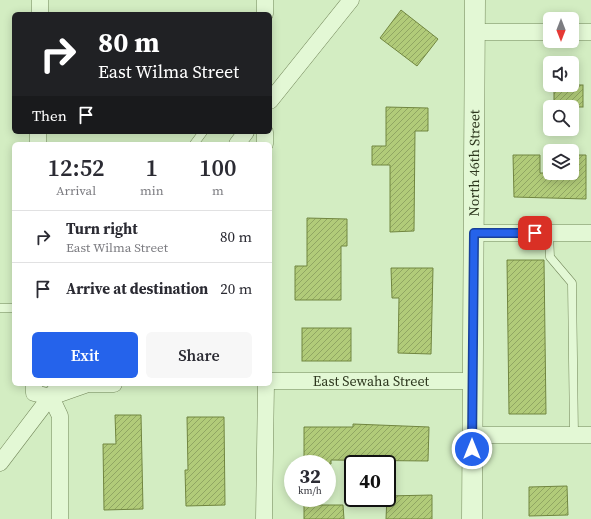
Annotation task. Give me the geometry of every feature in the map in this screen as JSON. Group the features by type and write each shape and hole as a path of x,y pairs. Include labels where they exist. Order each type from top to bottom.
{"street":[{"path":"40,0 40,12"},
{"path":"265,0 265,12"},
{"path":"272,98 351,0"},
{"name":"North 46th Street","path":"472,519 475,0"},
{"path":"475,32 543,32"},
{"path":"579,32 591,32"},
{"path":"474,233 591,233"},
{"name":"East Sewaha Street","path":"272,381 472,382"},
{"path":"34,386 34,393 77,386"},
{"path":"264,519 266,386"},
{"path":"0,463 56,390"},
{"path":"56,390 60,416 60,519"},
{"path":"472,435 591,436"}],"lane":[{"path":"549,233 550,257 572,283 574,435"},
{"path":"0,308 12,308"}],"building":[{"path":"401,10 438,39 417,66 380,38"},
{"path":"579,85 583,85 583,107 579,107 579,100 554,100 554,92 579,92"},
{"path":"386,107 428,108 428,131 415,131 414,231 390,232 390,165 372,165 372,146 386,146"},
{"path":"513,155 540,155 540,173 543,173 543,180 579,180 579,155 586,155 586,199 514,197"},
{"path":"307,218 347,219 347,246 341,246 341,300 295,300 295,266 307,266"},
{"path":"507,260 544,260 546,414 509,414"},
{"path":"391,268 433,268 431,354 398,353 399,298 392,298"},
{"path":"302,328 351,328 351,361 302,361"},
{"path":"115,415 141,415 143,509 104,510 103,444 116,444"},
{"path":"187,417 224,417 225,505 186,506 185,470 188,470"},
{"path":"353,424 429,427 428,461 396,461 396,455 344,455 344,460 336,460 336,455 304,455 304,427 353,427"},
{"path":"567,486 568,515 529,516 529,487"},
{"path":"432,495 432,519 386,519 387,507 396,507 396,496"},
{"path":"336,505 343,505 344,519 304,519 304,507 336,507"}],"route":[{"path":"472,449 474,233 535,233"}]}
